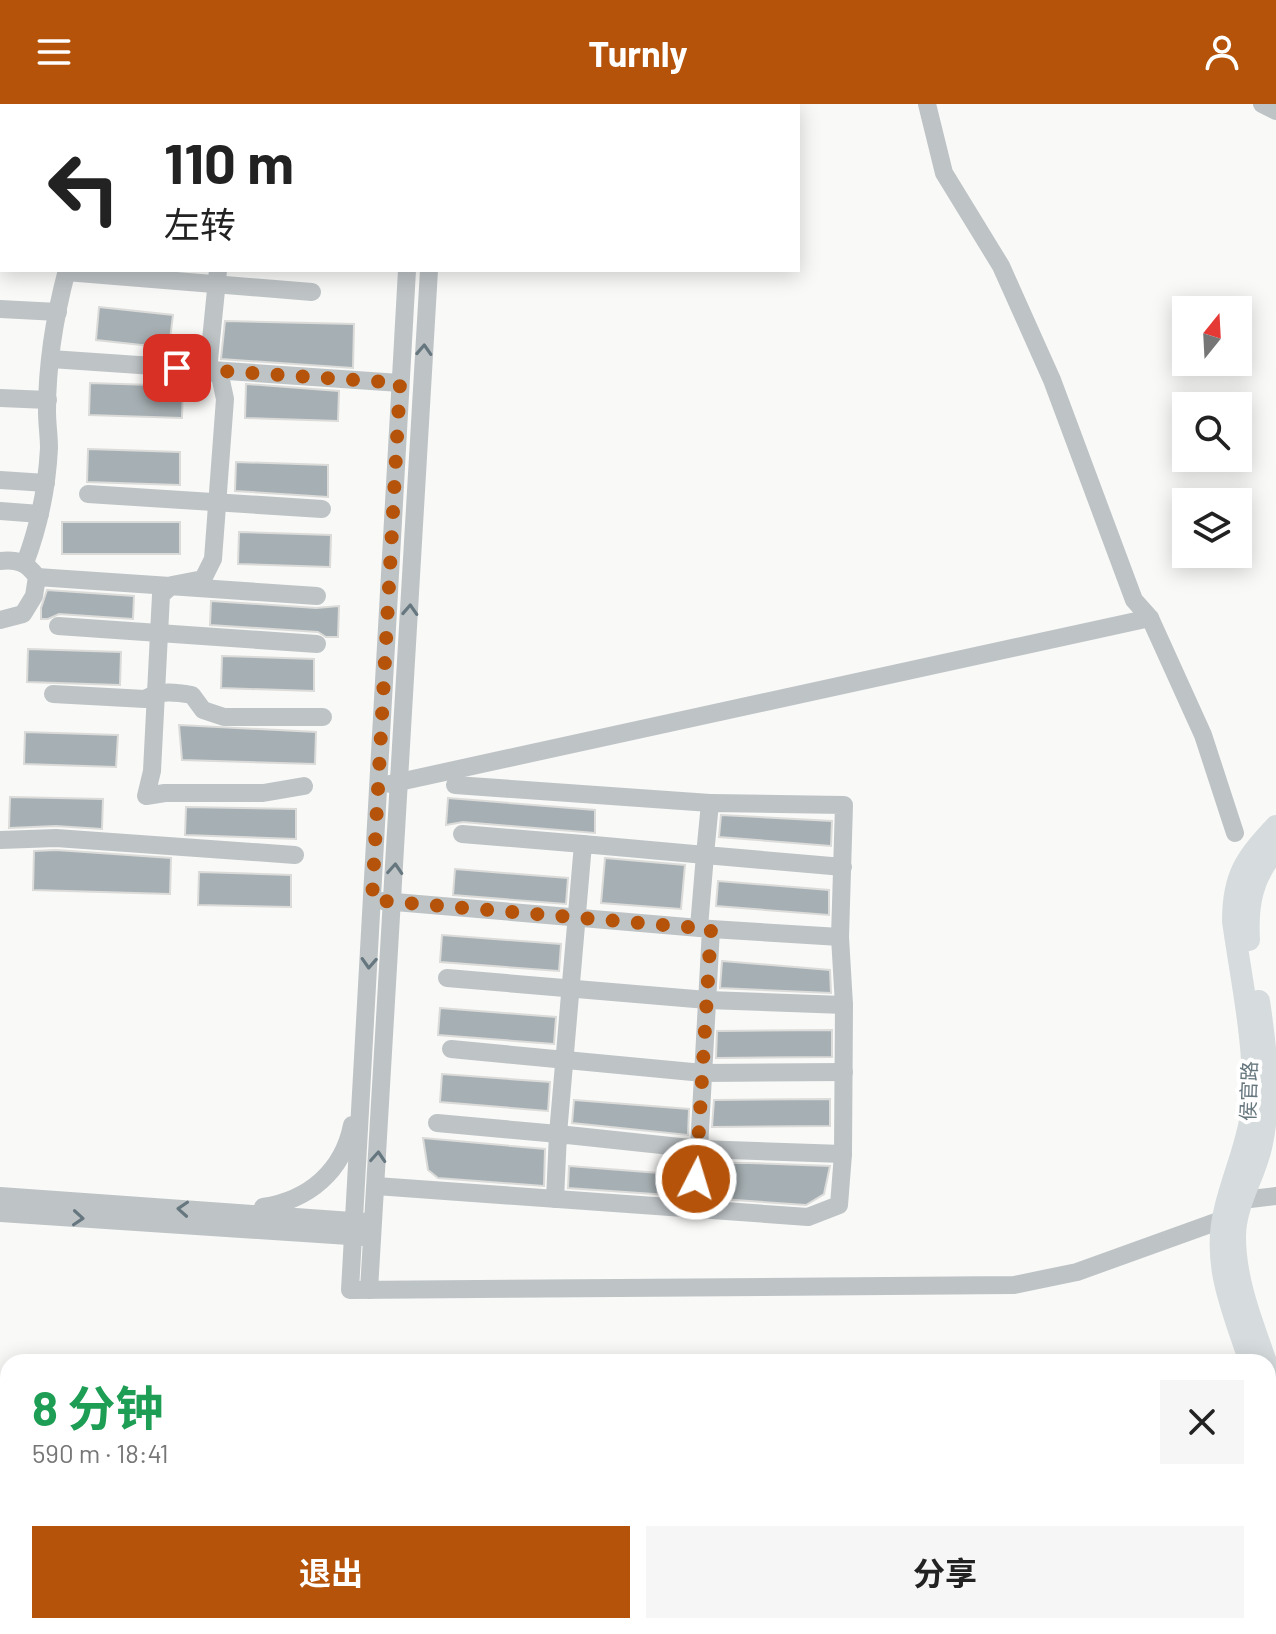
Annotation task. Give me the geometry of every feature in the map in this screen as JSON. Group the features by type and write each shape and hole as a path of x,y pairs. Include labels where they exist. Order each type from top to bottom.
{"main road":[{"name":"侯官路","path":"1248,1354 1223,1275 1219,1246 1223,1219 1252,1109 1251,1061 1233,900 1243,865 1276,826"},
{"name":"侯官路","path":"1263,1354 1245,1303 1235,1234 1242,1200 1262,1143 1268,1067 1248,910 1255,879 1276,850"}],"street":[{"path":"927,104 944,173 1001,266 1052,380 1134,600 1150,618 1203,735 1235,833"},
{"path":"1262,104 1276,111"},
{"path":"0,620 23,614 34,596 31,570 46,483 51,359 66,272"},
{"path":"91,272 217,277 312,292"},
{"path":"407,272 362,1075 363,1230 360,1290 1014,1285 1077,1272 1223,1219 1242,1200 1276,1196"},
{"path":"363,1230 376,1186 429,272"},
{"path":"208,370 217,277"},
{"path":"0,309 58,312"},
{"path":"51,359 400,383"},
{"path":"208,370 220,376 225,399 213,559 203,579 171,586 161,595 152,771 146,796 165,793 263,793 304,786"},
{"path":"0,398 48,400"},
{"path":"0,480 46,483"},
{"path":"88,494 322,509"},
{"path":"0,511 40,514"},
{"path":"0,561 12,560 31,570 171,586 317,596"},
{"path":"380,786 1150,618"},
{"path":"58,626 317,644"},
{"path":"53,694 145,699 156,692 192,695 203,710 224,717 323,717"},
{"path":"376,1186 808,1217 839,1205 843,1154 844,1005 840,937 844,805 710,803 455,785"},
{"path":"694,1209 707,1000 705,855 710,803"},
{"path":"462,834 843,867"},
{"path":"0,840 56,838 295,855"},
{"path":"555,1199 583,844"},
{"path":"372,900 840,937"},
{"path":"447,978 707,1000 844,1005"},
{"path":"451,1049 703,1073 844,1072"},
{"path":"232,1212 284,1204 296,1199 331,1172 350,1135 362,1075"},
{"path":"437,1123 699,1149 843,1154"},
{"path":"0,1196 232,1212 363,1230"},
{"path":"0,1213 363,1230"}],"building":[{"path":"99,307 173,315 169,348 96,340"},
{"path":"225,321 354,324 353,368 221,359"},
{"path":"90,383 183,386 182,418 89,415"},
{"path":"246,384 339,391 338,421 245,418"},
{"path":"88,449 180,452 180,485 87,482"},
{"path":"236,462 328,465 328,497 235,491"},
{"path":"62,522 180,522 180,554 62,554"},
{"path":"239,532 331,535 330,567 238,564"},
{"path":"47,590 134,596 133,619 59,614 41,619"},
{"path":"211,601 316,608 339,606 338,637 326,637 318,632 210,625"},
{"path":"28,649 121,652 120,685 27,682"},
{"path":"222,656 314,659 314,691 221,688"},
{"path":"179,725 316,732 315,764 182,760"},
{"path":"25,732 118,735 116,767 24,764"},
{"path":"10,797 103,799 102,829 56,826 9,828"},
{"path":"448,798 595,810 595,833 463,822 446,825"},
{"path":"186,807 296,809 296,839 185,835"},
{"path":"721,815 832,821 831,846 719,837"},
{"path":"34,851 171,858 170,894 33,890"},
{"path":"605,858 685,865 681,909 601,903"},
{"path":"455,869 568,878 566,904 453,895"},
{"path":"199,872 291,875 291,907 198,905"},
{"path":"718,881 829,890 829,915 716,906"},
{"path":"442,935 561,944 559,971 440,962"},
{"path":"722,961 830,970 831,993 720,988"},
{"path":"440,1008 556,1017 554,1044 438,1035"},
{"path":"832,1030 832,1057 716,1058 717,1031"},
{"path":"442,1074 550,1082 548,1111 440,1102"},
{"path":"830,1099 830,1126 712,1127 714,1100"},
{"path":"574,1100 689,1109 688,1135 572,1123"},
{"path":"423,1138 545,1149 544,1186 438,1178 428,1170"},
{"path":"710,1163 830,1166 824,1194 806,1205 707,1198"},
{"path":"569,1166 685,1175 683,1196 568,1188"}],"route":[{"path":"177,368 400,383 372,900 711,929 696,1179"}]}
